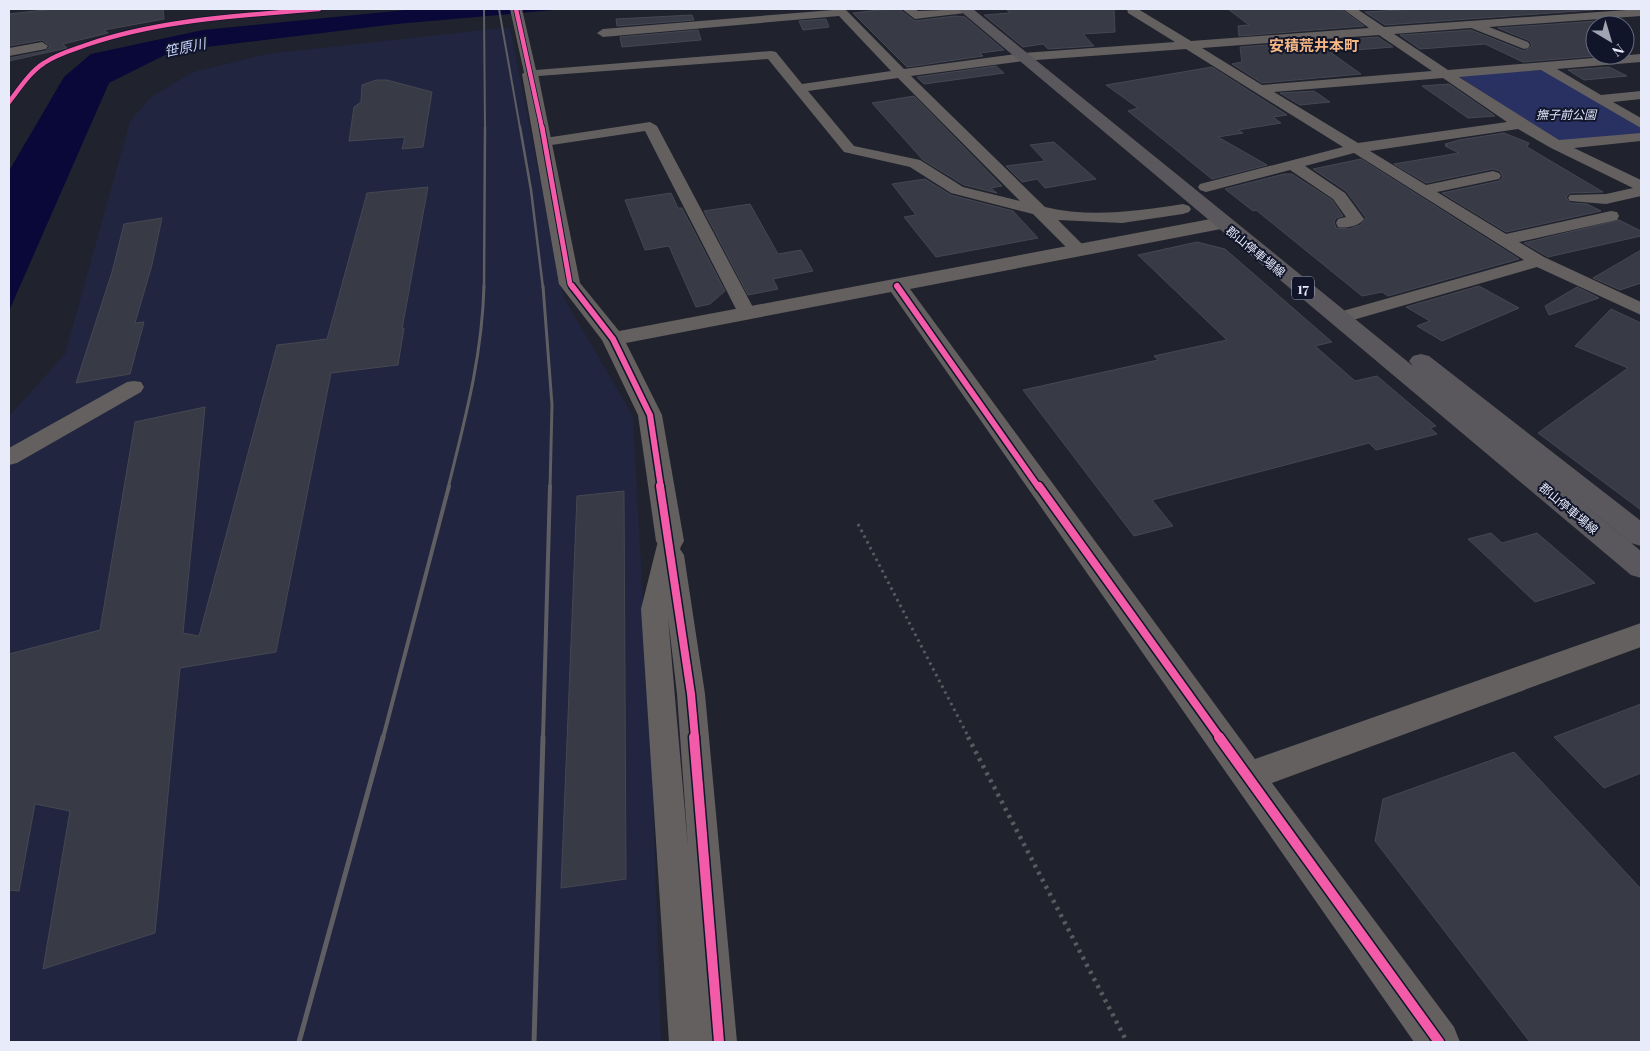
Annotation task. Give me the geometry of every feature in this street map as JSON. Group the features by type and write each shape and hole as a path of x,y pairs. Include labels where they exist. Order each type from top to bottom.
{"main road":[{"name":"郡山停車場線","path":"965,9 1206,187 1349,315 1641,567"},
{"name":"郡山停車場線","path":"978,9 1221,223 1349,315 1641,536"}],"street":[{"path":"516,9 545,142 570,284 613,339 650,415 691,694 719,1042"},
{"path":"908,9 915,15 965,9"},
{"path":"1147,9 1132,10 1538,261 1641,309"},
{"path":"1349,9 1447,73 1520,124 1556,145 1641,186"},
{"path":"606,42 841,10 899,72 1078,249"},
{"path":"799,88 899,72 1031,57 1452,26 1607,11 1641,12"},
{"path":"1432,13 1452,26"},
{"path":"596,18 616,68"},
{"path":"1472,24 1524,45"},
{"path":"9,52 42,46"},
{"path":"530,74 770,54 849,150 915,163 957,190 1062,216 1122,218 1183,210"},
{"path":"1260,89 1641,58"},
{"path":"1543,66 1641,124"},
{"path":"1599,99 1641,95"},
{"path":"1206,187 1356,148 1520,124"},
{"path":"545,142 650,126 747,313"},
{"path":"1556,145 1641,137"},
{"path":"1293,164 1343,201 1356,219 1344,223"},
{"path":"1423,190 1493,176"},
{"path":"1576,198 1606,199 1641,191"},
{"path":"1503,240 1611,216"},
{"path":"613,339 1221,223"},
{"path":"1349,315 1538,261"},
{"path":"897,286 1021,462 1439,1042"},
{"path":"9,458 134,387"},
{"path":"670,541 654,609 687,1042"},
{"path":"1249,776 1641,635"}],"path":[{"path":"858,524 1127,1042"}],"shaded area":[{"path":"510,27 563,296 633,416 652,766 661,1042 9,1042 9,416 65,354 130,121 151,97 193,72 266,54"}],"green space":[{"name":"撫子前公園","path":"1545,70 1641,127 1641,134 1560,142 1457,75"}],"water":[{"name":"笹原川","path":"416,9 565,9 396,24 206,47 165,55 109,83 9,311 9,171 64,77 91,54 203,30"}],"building":[{"path":"53,9 163,9 164,19 104,30 108,33 63,44 67,48 9,61 9,58 46,51 50,46 42,40 9,46 9,14"},
{"path":"899,9 915,21 955,16 965,17 1004,50 980,53 983,56 907,67 853,13"},
{"path":"1006,9 1114,9 1115,32 1083,34 1094,46 1048,49 1043,44 1023,47 984,15 1010,13"},
{"path":"1228,9 1341,9 1364,26 1239,36 1238,26 1249,25"},
{"path":"1418,9 1593,10 1385,25 1365,12"},
{"path":"692,15 694,20 617,26 616,19"},
{"path":"826,19 829,27 803,30 799,21"},
{"path":"1585,22 1585,57 1523,62 1485,44 1420,49 1400,35 1471,30 1524,51 1532,46 1530,41 1498,28"},
{"path":"698,30 701,40 622,47 620,37"},
{"path":"1378,37 1393,47 1330,52 1361,74 1262,83 1232,64 1242,62 1240,47"},
{"path":"996,66 1004,73 924,84 917,77"},
{"path":"1212,67 1287,115 1273,117 1281,123 1238,130 1243,133 1218,137 1267,165 1212,179 1128,111 1138,108 1106,85"},
{"path":"1609,67 1627,76 1584,80 1568,70"},
{"path":"376,80 387,80 432,92 423,147 402,149 405,137 349,141 354,107 361,102 362,85"},
{"path":"1449,84 1495,116 1468,118 1422,86"},
{"path":"1314,91 1330,102 1300,105 1280,93"},
{"path":"914,96 1002,186 991,188 997,193 964,185 923,160 872,103"},
{"path":"1504,133 1529,143 1527,147 1603,192 1570,193 1566,197 1570,203 1587,204 1601,211 1506,232 1442,193 1499,181 1503,177 1500,171 1493,169 1426,183 1394,164 1459,153 1445,146 1448,145 1445,144"},
{"path":"1054,142 1096,179 1045,188 1037,179 1022,182 1006,166 1045,161 1030,145"},
{"path":"1361,159 1519,259 1388,296 1382,292 1362,296 1256,210 1253,211 1225,189 1284,174 1292,174 1332,200 1343,216 1336,218 1334,222 1336,228 1349,229 1360,225 1366,218 1346,191 1313,169"},
{"path":"925,179 951,195 1013,211 1038,238 936,257 904,217 916,215 892,184"},
{"path":"428,187 402,329 404,328 398,365 331,373 276,652 180,668 155,933 43,969 70,811 35,804 19,891 9,890 9,654 100,630 135,422 205,407 183,633 199,636 277,345 327,339 367,193"},
{"path":"671,193 678,208 682,208 725,291 710,304 696,307 669,246 645,250 625,200"},
{"path":"750,204 778,254 801,250 813,271 773,279 778,289 748,295 704,211"},
{"path":"162,218 152,265 135,323 144,322 130,374 76,383 112,272 124,224"},
{"path":"1619,220 1641,231 1641,236 1548,257 1524,243"},
{"path":"1197,242 1225,249 1332,342 1315,346 1355,381 1377,376 1436,426 1430,428 1437,434 1376,450 1369,443 1152,500 1173,526 1134,536 1023,390 1158,360 1154,356 1227,340 1138,255"},
{"path":"1641,250 1641,283 1620,290 1593,278"},
{"path":"1479,286 1519,308 1442,341 1417,326 1430,321 1406,307"},
{"path":"1577,287 1599,298 1549,315 1545,306"},
{"path":"1611,309 1641,323 1641,510 1538,433 1628,368 1575,346"},
{"path":"624,491 626,879 561,888 577,496"},
{"path":"1491,533 1502,543 1537,533 1595,583 1535,602 1468,539"},
{"path":"1641,704 1641,773 1604,788 1554,737"},
{"path":"1514,752 1641,889 1641,1042 1530,1042 1375,841 1383,799"}],"railway":[{"path":"484,9 485,128"},
{"path":"499,9 520,128"},
{"path":"520,127 531,190 543,288"},
{"path":"484,288 485,128"},
{"path":"448,488 476,363 483,313 484,286"},
{"path":"543,286 552,405 550,488"},
{"path":"383,738 449,486"},
{"path":"543,738 550,486"},
{"path":"299,1042 383,737"},
{"path":"534,1042 543,737"}],"cycle path":[{"path":"9,102 36,69 44,63 63,53 100,40 130,32 193,21 319,9"},
{"path":"516,9 545,142 570,284 613,339 650,415 691,694 719,1042"},
{"path":"897,286 1021,462 1439,1042"}],"district":[{"name":"安積荒井本町","path":"1314,45"}]}
